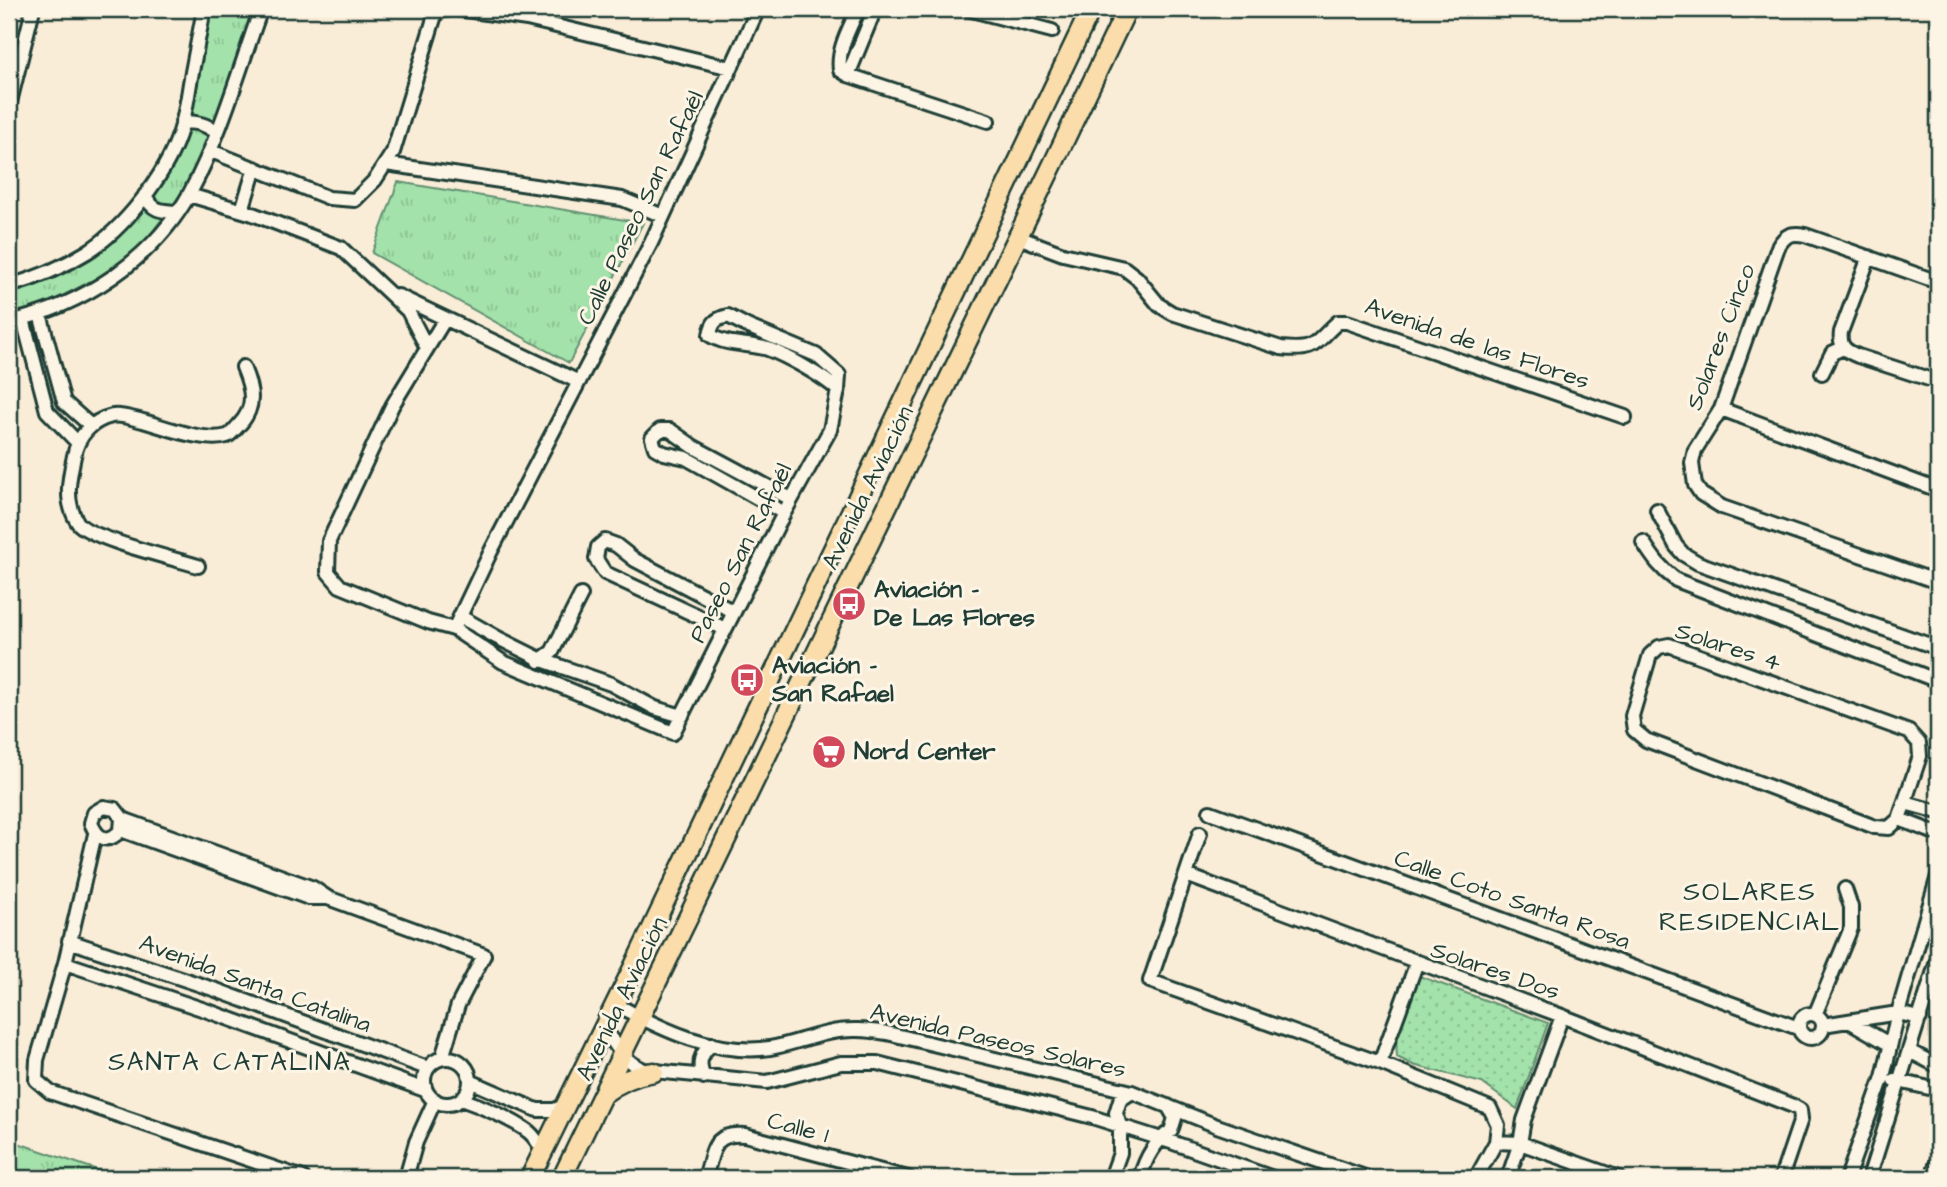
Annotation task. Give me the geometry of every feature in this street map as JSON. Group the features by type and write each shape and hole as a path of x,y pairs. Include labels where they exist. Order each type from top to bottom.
{"main road":[{"name":"Avenida Aviación","path":"530,1178 1091,9"},
{"name":"Avenida Aviación","path":"562,1178 1126,9"},
{"path":"603,1094 619,1083 654,1072"}],"street":[{"path":"9,106 33,9"},
{"path":"9,286 58,268 90,251 122,222 145,195 163,169 179,136 204,9"},
{"path":"9,322 67,304 131,263 152,244 189,195 211,150 261,9"},
{"path":"211,150 329,198 355,201 375,180 393,152 436,12 450,9"},
{"name":"Calle Paseo San Rafaél","path":"454,629 491,551 663,216 731,68 527,19 458,9"},
{"path":"731,68 758,9"},
{"path":"858,9 841,50 840,69 848,75 988,121"},
{"path":"848,75 875,9"},
{"path":"968,9 1052,31"},
{"path":"182,122 202,124 217,133"},
{"path":"386,164 622,199 663,216"},
{"path":"242,210 255,168"},
{"path":"145,195 153,208 177,212"},
{"path":"189,195 242,210 341,248 408,311 428,348"},
{"name":"Solares Cinco","path":"1938,282 1805,234 1788,234 1778,247 1721,409 1695,450 1693,473 1700,494 1722,507 1938,582"},
{"name":"Avenida de las Flores","path":"1018,237 1063,254 1124,268 1137,278 1159,305 1172,313 1281,348 1299,350 1312,346 1324,338 1338,322 1347,321 1625,418"},
{"path":"1869,257 1841,332 1840,341 1843,348 1858,356 1938,383"},
{"path":"385,290 579,382"},
{"path":"40,314 64,402 91,426"},
{"path":"728,316 816,355 839,375 838,390 826,379 768,349 718,340 710,335 711,325 717,319 728,316"},
{"path":"445,318 392,406 329,541 328,572 340,586 428,622 454,629 503,662 523,670 552,652 581,595"},
{"path":"23,319 47,411 77,442"},
{"path":"1822,373 1832,353 1843,348"},
{"path":"198,566 97,535 79,525 70,506 68,484 77,442 91,426 113,416 132,418 208,438 229,436 243,421 251,406 252,389 243,367"},
{"name":"Paseo San Rafaél","path":"523,670 673,733 791,499 830,430 838,390"},
{"path":"1721,409 1938,490"},
{"path":"784,513 686,458 655,448 652,438 660,430 670,430 694,447 791,499"},
{"path":"1657,510 1676,546 1698,563 1938,648"},
{"path":"725,629 605,573 597,559 598,547 605,541 616,545 635,560 734,612"},
{"path":"1643,542 1656,562 1676,580 1938,680 1938,665"},
{"path":"1751,609 1762,586"},
{"path":"461,617 542,660 611,684 655,708 681,716"},
{"path":"503,662 510,644"},
{"name":"Solares 4","path":"1669,645 1909,732 1919,743 1920,756 1905,803 1899,819 1889,828 1875,827 1646,740 1634,730 1632,716 1650,655 1659,647 1669,645"},
{"path":"1905,803 1938,812"},
{"path":"303,1178 50,1092 36,1080 37,1060 65,963 95,834 91,823 94,813 104,807 115,809 122,824 309,898 328,898 484,955 458,1005 442,1058"},
{"name":"Calle Coto Santa Rosa","path":"1210,812 1798,1028 1802,1035 1810,1038 1821,1033 1819,1020"},
{"path":"1899,819 1938,834"},
{"path":"95,834 104,839 114,837 122,824"},
{"path":"1200,833 1150,981 1380,1063 1490,1108 1498,1125 1496,1142 1476,1178"},
{"path":"1186,875 1417,962"},
{"path":"1847,1178 1883,1077 1889,1044 1938,876"},
{"path":"1819,1020 1851,928 1851,907 1845,889"},
{"name":"Avenida Santa Catalina","path":"69,941 216,990 427,1068"},
{"path":"1869,1178 1938,958"},
{"name":"Solares Dos","path":"1380,1063 1417,962 1562,1016 1524,1119 1520,1143 1508,1178"},
{"name":"Avenida Santa Catalina","path":"65,963 208,1011 425,1090"},
{"path":"208,1011 216,990"},
{"name":"Avenida Paseos Solares","path":"615,1004 664,1029 732,1049 773,1047 829,1032 869,1030 887,1033 1132,1092 1217,1126 1368,1178"},
{"name":"Calle Coto Santa Rosa","path":"1798,1028 1798,1024 1807,1014 1819,1020 1849,1021 1898,1013 1920,1018"},
{"path":"1562,1016 1801,1110 1801,1119 1781,1178"},
{"path":"1849,1021 1889,1044"},
{"path":"604,1027 622,1056"},
{"path":"704,1077 700,1062 706,1049 712,1044"},
{"path":"1909,1051 1938,1066"},
{"name":"Avenida Paseos Solares","path":"622,1056 636,1067 654,1072 767,1082 841,1063 877,1063 1092,1117 1273,1178"},
{"path":"442,1058 458,1061 469,1073 470,1081 466,1094 448,1104 435,1100 425,1090 427,1068 442,1058"},
{"path":"1883,1077 1938,1090"},
{"path":"470,1081 537,1110 554,1111 564,1106"},
{"path":"1111,1178 1119,1153 1120,1126 1116,1113 1120,1100 1132,1092"},
{"path":"461,1099 484,1107 525,1129 543,1151"},
{"path":"406,1178 416,1142 435,1100"},
{"path":"1140,1178 1143,1167 1160,1138 1171,1131 1175,1118 1168,1106"},
{"name":"Calle 1","path":"705,1178 716,1142 730,1134 745,1135 908,1178"},
{"path":"1496,1142 1520,1143 1619,1178"},
{"path":"1932,1178 1938,1159"}],"green space":[{"path":"209,9 257,9 210,141 193,178 130,261 27,314 9,316 9,289 41,281 152,196 184,129"},
{"path":"398,182 643,223 569,363 372,253"},
{"path":"1419,976 1548,1023 1517,1109 1482,1083 1413,1065 1397,1057 1396,1033 1400,1014"},
{"path":"9,1140 121,1178 9,1178"}],"place":[{"name":"Aviación - De Las Flores","path":"849,604"},
{"name":"Aviación - San Rafael","path":"747,680"},
{"name":"Nord Center","path":"829,752"}],"district":[{"name":"SOLARES RESIDENCIAL","path":"1750,907"},
{"name":"SANTA CATALINA","path":"230,1062"}]}
